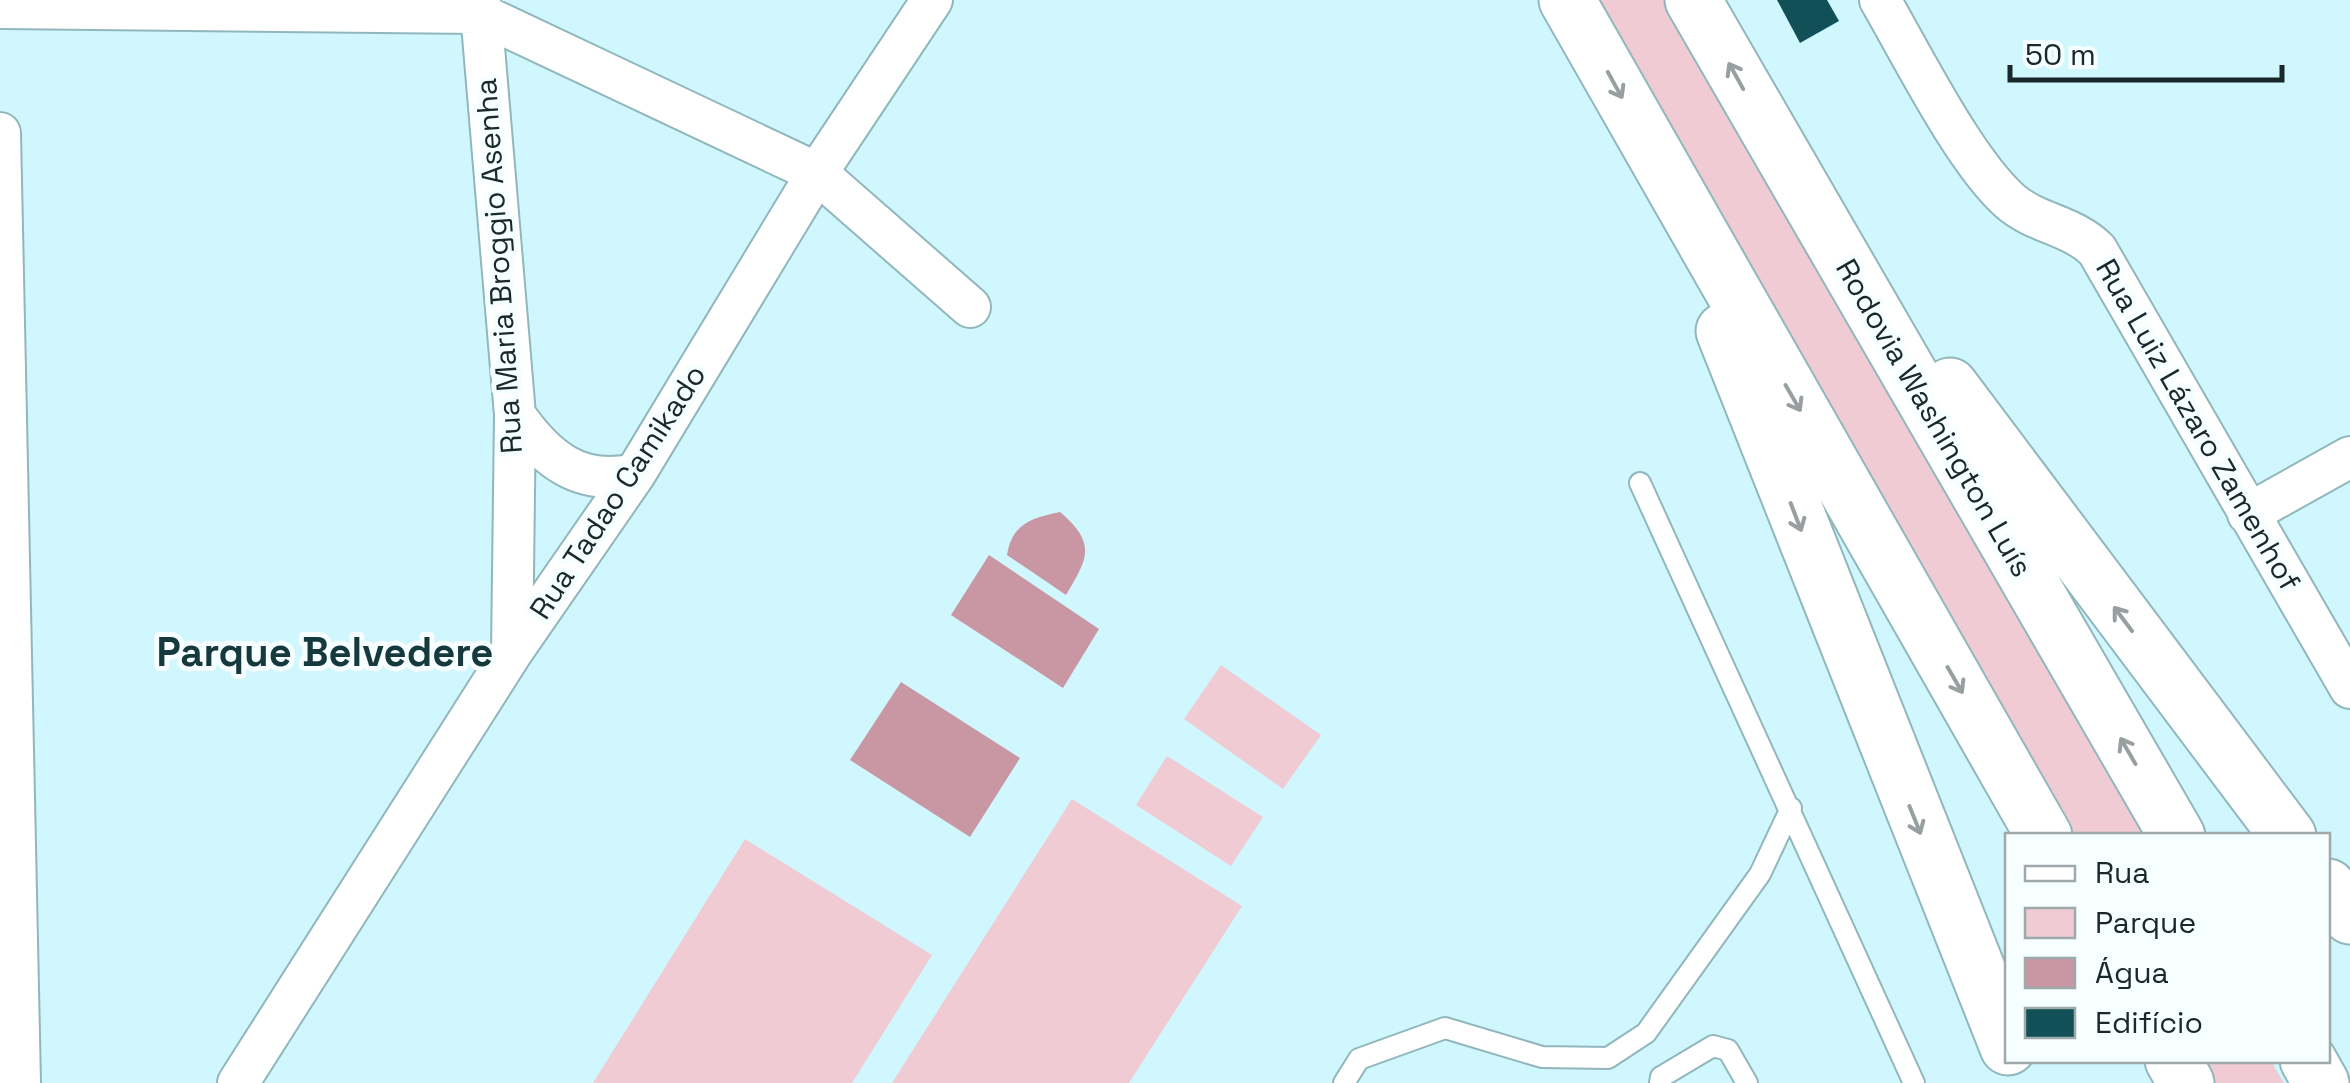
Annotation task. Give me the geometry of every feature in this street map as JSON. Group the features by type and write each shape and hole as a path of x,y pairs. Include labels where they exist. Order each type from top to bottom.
{"highway":[{"path":"1567,0 2042,833"},
{"name":"Rodovia Washington Luís","path":"1694,0 2175,833"},
{"path":"1771,138 1934,364 2286,833"},
{"path":"1660,165 1840,634 2005,1040"},
{"path":"2330,889 2350,916"}],"street":[{"name":"Rua Tadao Camikado","path":"238,1083 512,652 635,474 817,173 932,0"},
{"name":"Rua Luiz Lázaro Zamenhof","path":"1884,1 1989,181 2015,206 2080,233 2097,250 2350,688"},
{"path":"0,8 479,6 817,173 970,307"},
{"name":"Rua Maria Broggio Asenha","path":"479,6 515,415 512,652"},
{"path":"0,133 20,1083"},
{"path":"515,415 542,452 564,465 612,479 635,474"},
{"path":"2248,514 2350,457"}],"lane":[{"path":"1640,483 1914,1083"},
{"path":"1344,1083 1360,1059 1445,1028 1542,1057 1608,1058 1646,1034 1760,874 1791,808"},
{"path":"1660,1083 1661,1078 1713,1046 1728,1050 1746,1083"}],"green space":[{"path":"1593,0 1669,0 2142,833 2064,833"},
{"path":"1221,665 1321,735 1283,789 1184,719"},
{"path":"1167,756 1263,817 1231,866 1136,805"},
{"path":"1072,799 1242,906 1129,1083 892,1083"},
{"path":"745,839 932,955 852,1083 593,1083"},
{"path":"2193,1063 2272,1063 2284,1083 2205,1083"}],"water":[{"path":"1060,512 1079,533 1085,551 1066,595 1007,555 1013,536 1024,524"},
{"path":"989,555 1099,629 1063,688 951,615"},
{"path":"901,682 1020,758 970,837 850,760"}],"building":[{"path":"1777,0 1827,0 1839,21 1800,43"}],"district":[{"name":"Parque Belvedere","path":"325,652"}]}
